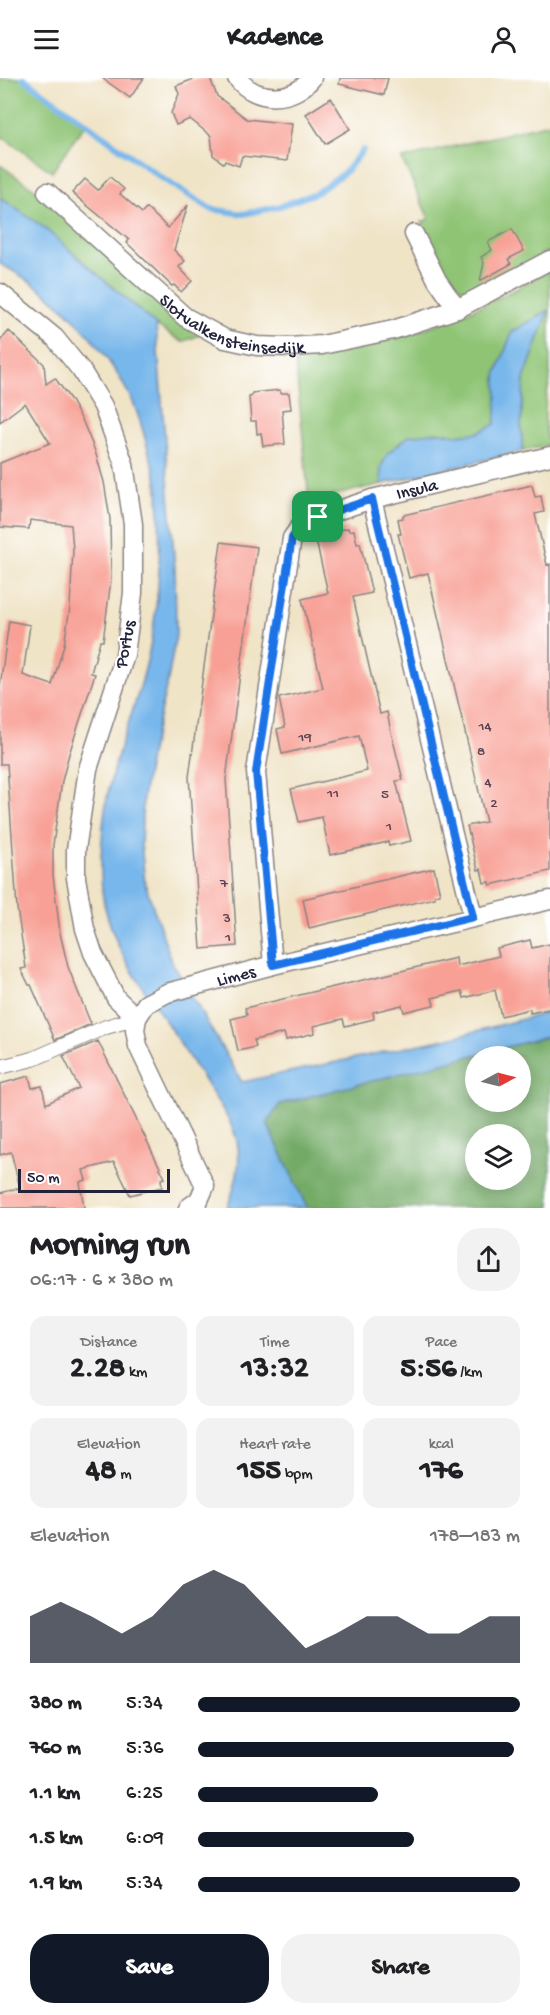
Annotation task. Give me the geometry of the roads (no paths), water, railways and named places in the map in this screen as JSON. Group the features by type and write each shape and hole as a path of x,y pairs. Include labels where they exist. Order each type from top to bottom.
{"street":[{"path":"237,78 254,92 274,96 295,92 312,78"},
{"name":"Slotvalkensteinsedijk","path":"47,192 185,317 225,339 257,346 322,345 393,330 457,309 550,260"},
{"path":"414,234 437,280 457,309"},
{"name":"Portus","path":"0,293 55,338 81,370 103,406 124,464 133,524 133,593 125,656 88,769 76,850 76,869 80,906 93,953 116,998 142,1011"},
{"name":"Insula","path":"273,965 256,772 292,538 301,525 372,499 550,456"},
{"path":"372,499 473,917"},
{"name":"Limes","path":"142,1011 167,993 192,986 550,900"},
{"path":"0,1067 33,1059 142,1011"},
{"path":"142,1011 135,1030 138,1046 205,1185 199,1200 188,1208"}],"water":[{"path":"0,198 42,226 156,325 175,568 176,635 143,798 141,844 145,883 172,962 242,1082 445,1039 550,1012 550,1036 510,1046 465,1046 465,1057 280,1104 267,1123 307,1208 227,1208 238,1167 237,1141 234,1132 217,1100 136,978 114,936 102,891 103,830 112,774 135,705 152,637 159,555 156,479 134,404 106,357 92,338 58,304 40,289 0,264"},
{"path":"549,310 524,379 521,426 523,451 382,484 381,467 388,453 409,436 439,432 457,435 477,433 495,424 496,375 512,332"}],"waterway":[{"path":"23,78 163,179 211,209 243,214 277,207 316,193 345,172 363,150"}]}
